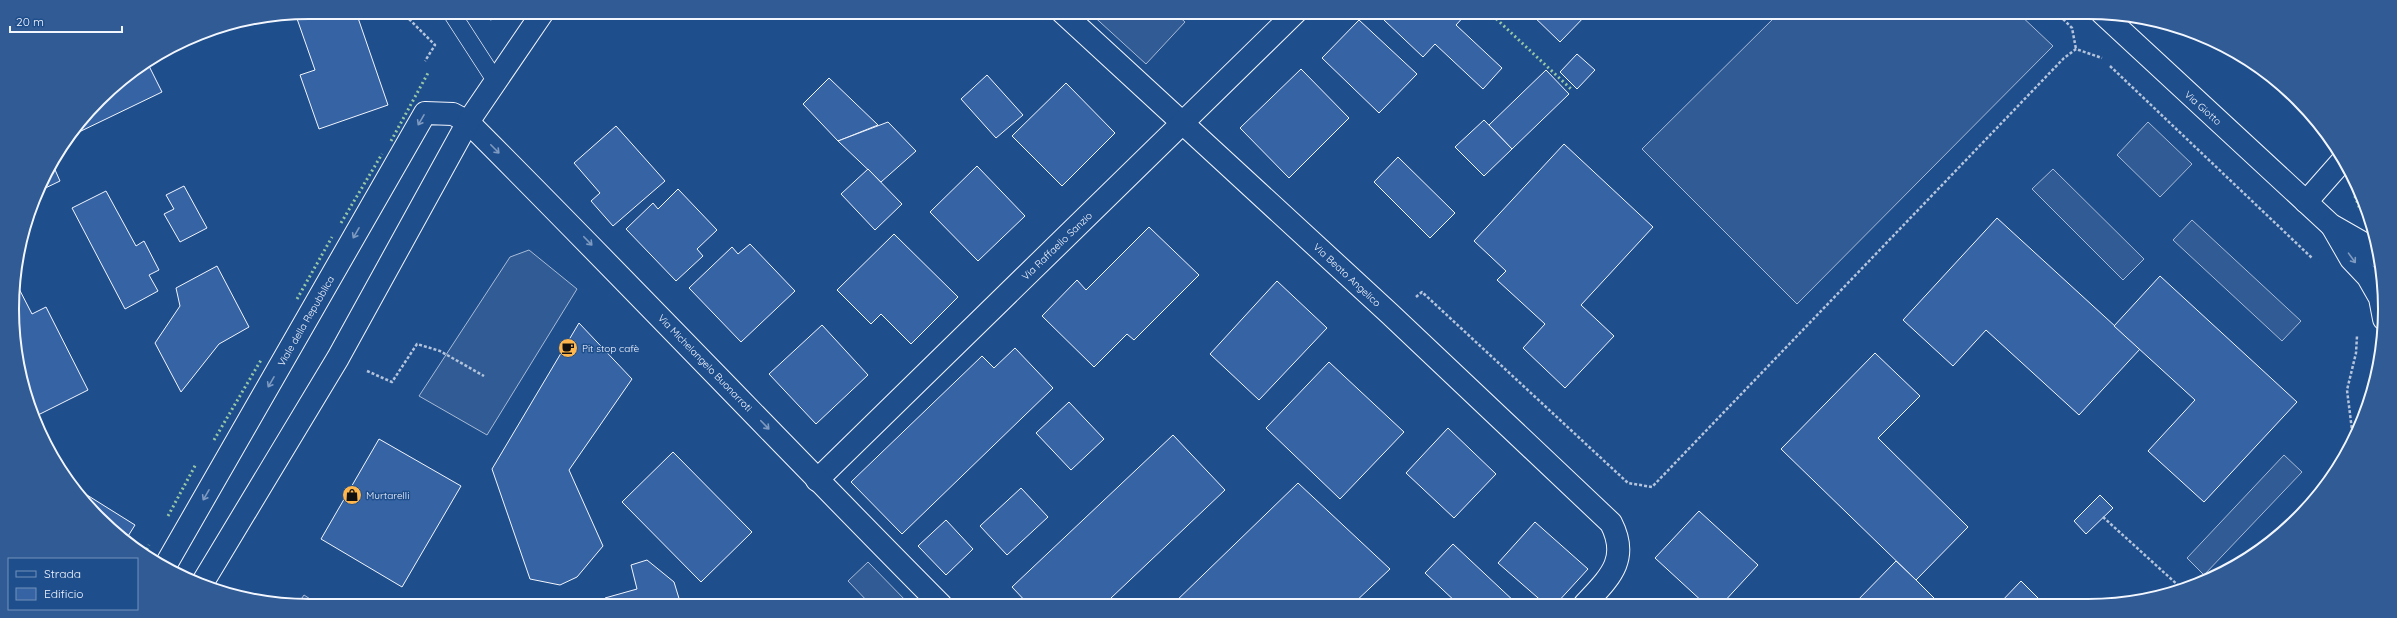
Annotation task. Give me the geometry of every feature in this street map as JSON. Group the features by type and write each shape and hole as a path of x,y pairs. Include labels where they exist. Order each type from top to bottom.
{"street":[{"path":"205,580 338,358 468,122 489,94 496,80 538,19"},
{"name":"Via Beato Angelico","path":"1070,19 1390,314 1611,523 1616,533 1619,546 1613,573 1590,599"},
{"name":"Via Raffaello Sanzio","path":"817,480 1289,19"},
{"name":"Via Giotto","path":"2110,20 2331,225 2366,245 2372,250"},
{"name":"Viale della Repubblica","path":"168,562 425,113 453,114 468,122"},
{"name":"Via Michelangelo Buonarroti","path":"468,122 581,234 817,480 934,599"},
{"path":"2306,202 2339,164"},
{"name":"Via Giotto","path":"2331,225 2351,259 2368,277 2377,293"}],"lane":[{"path":"456,19 496,80"}],"path":[{"path":"409,19 435,45 425,61"},
{"path":"2063,19 2072,28 2076,49"},
{"path":"2076,49 2101,57 2313,259"},
{"path":"1390,314 1422,292 1628,483 1652,487 2064,58 2076,49"},
{"path":"2351,430 2347,390 2356,353 2358,331"},
{"path":"338,358 392,382 417,344 440,351 484,376"},
{"path":"2103,517 2178,585"}],"shaded area":[{"path":"1097,19 1182,19 1185,22 1146,64"},
{"path":"1773,19 2024,19 2053,46 1797,304 1642,149"},
{"path":"2148,122 2192,164 2160,197 2117,155"},
{"path":"2053,169 2144,259 2123,280 2032,189"},
{"path":"2192,220 2301,321 2282,341 2173,240"},
{"path":"529,250 577,289 487,435 419,396 510,257"},
{"path":"2284,455 2302,472 2205,574 2187,558"},
{"path":"868,562 904,599 865,599 848,581"},
{"path":"304,595 310,599 309,599 301,599"}],"building":[{"path":"358,19 388,105 319,129 300,75 315,70 297,20"},
{"path":"1462,19 1456,25 1502,68 1483,89 1435,44 1423,57 1384,20"},
{"path":"1536,19 1582,19 1560,42"},
{"path":"1359,20 1417,74 1379,113 1322,58"},
{"path":"1577,54 1595,70 1577,89 1560,72"},
{"path":"150,67 162,92 79,132 118,91"},
{"path":"1301,69 1349,118 1289,178 1240,128"},
{"path":"1546,70 1569,94 1512,149 1489,125"},
{"path":"987,75 1023,115 996,138 961,99"},
{"path":"829,78 878,125 838,141 803,104"},
{"path":"1066,83 1115,133 1062,186 1012,136"},
{"path":"1484,120 1512,149 1484,176 1455,147"},
{"path":"888,122 916,151 881,182 838,141"},
{"path":"616,126 665,181 613,226 591,201 600,193 574,163"},
{"path":"1564,144 1653,227 1581,305 1614,336 1565,388 1523,348 1545,324 1497,280 1506,271 1474,241"},
{"path":"1398,157 1455,213 1430,238 1374,182"},
{"path":"977,166 1025,216 978,261 930,212"},
{"path":"868,169 902,204 875,230 841,194"},
{"path":"55,170 60,181 46,188"},
{"path":"184,186 207,228 180,242 164,214 174,209 166,195"},
{"path":"678,189 717,230 697,249 703,256 676,281 626,229 653,203 658,209"},
{"path":"106,191 136,246 144,241 159,270 149,275 158,291 125,309 72,208"},
{"path":"1997,218 2140,349 2079,415 1986,330 1953,366 1903,320"},
{"path":"1149,227 1199,275 1134,340 1127,334 1094,367 1042,316 1077,280 1086,290"},
{"path":"894,234 958,297 911,344 881,314 871,324 837,290"},
{"path":"750,244 795,291 741,342 689,288 732,247 738,254"},
{"path":"217,266 249,327 219,344 181,392 155,343 180,306 176,288"},
{"path":"2160,276 2297,402 2204,502 2148,451 2195,400 2114,326"},
{"path":"1277,281 1327,328 1259,400 1210,354"},
{"path":"20,291 32,314 46,307 88,390 39,415 29,384 21,347 19,309"},
{"path":"579,323 632,379 569,470 603,546 577,577 560,585 530,579 492,469"},
{"path":"822,325 868,375 816,424 769,374"},
{"path":"1015,348 1053,388 902,534 851,482 982,356 994,368"},
{"path":"1875,353 1920,396 1878,438 1968,527 1916,580 1781,449"},
{"path":"1329,362 1404,432 1340,499 1266,428"},
{"path":"1069,402 1104,439 1071,470 1036,433"},
{"path":"1448,428 1496,474 1454,518 1406,473"},
{"path":"1173,435 1225,490 1111,598 1112,599 1023,599 1012,587"},
{"path":"379,439 461,486 402,587 321,539"},
{"path":"673,452 752,532 701,582 622,502"},
{"path":"1298,483 1390,569 1358,599 1178,599"},
{"path":"1021,488 1048,517 1007,555 980,526"},
{"path":"86,495 135,525 128,536 104,514"},
{"path":"2100,495 2113,508 2086,534 2074,521"},
{"path":"1699,511 1758,565 1727,599 1700,599 1655,558"},
{"path":"946,520 973,549 946,575 918,546"},
{"path":"1535,522 1588,569 1561,599 1539,599 1498,563"},
{"path":"1453,544 1512,599 1453,599 1425,573"},
{"path":"647,560 674,582 679,599 605,599 637,589 631,565"},
{"path":"1896,561 1935,599 1859,599"},
{"path":"2021,581 2039,599 2004,599"}],"hedge":[{"path":"1496,19 1571,89"},
{"path":"391,141 428,73"},
{"path":"341,223 382,154"},
{"path":"2354,194 2360,209"},
{"path":"297,299 332,237"},
{"path":"214,440 261,360"},
{"path":"168,516 196,464"},
{"path":"147,549 149,545"}],"place":[{"name":"Pit stop cafè","path":"568,348"},
{"name":"Murtarelli","path":"352,495"}]}
